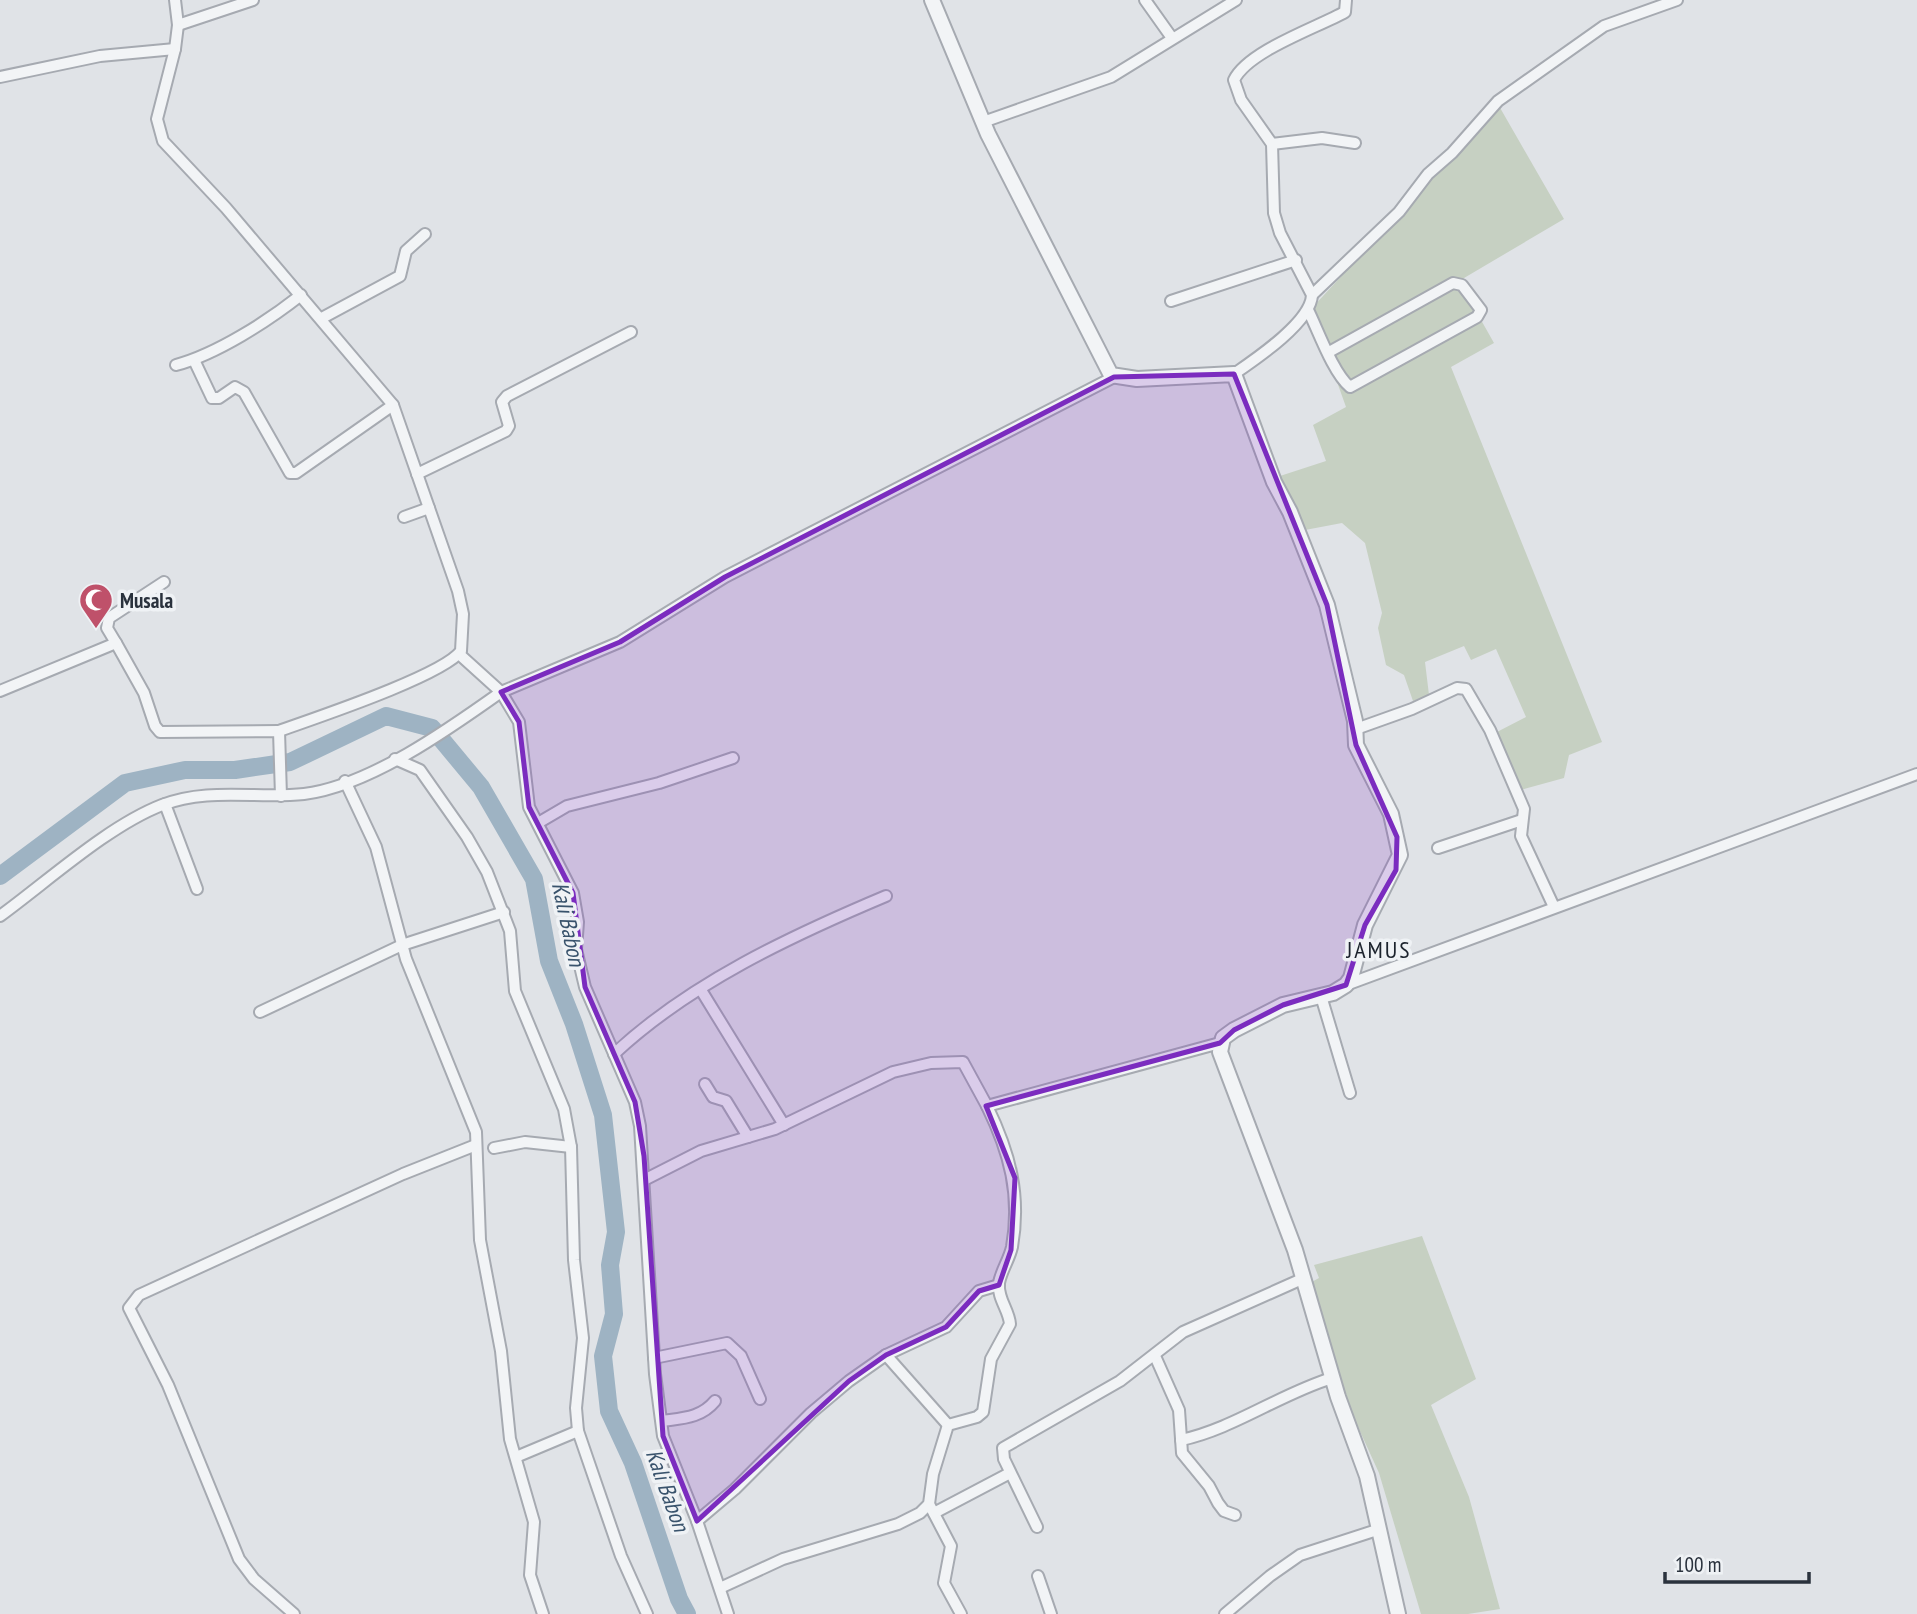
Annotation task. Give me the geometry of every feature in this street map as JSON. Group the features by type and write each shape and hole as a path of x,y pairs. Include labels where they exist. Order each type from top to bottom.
{"street":[{"path":"164,582 109,618 107,628 144,693 155,726 160,732 279,735 393,688 459,654 463,645 463,614 458,591 393,405 301,295 163,141 157,119 175,49 175,0"},
{"path":"177,25 253,0"},
{"path":"932,0 983,122 1114,377"},
{"path":"1145,0 1172,38"},
{"path":"983,122 1111,76 1236,0"},
{"path":"1312,295 1280,233 1274,213 1272,144 1241,100 1234,83 1235,78 1269,48 1345,12 1346,0"},
{"path":"0,916 132,819 165,804 196,794 317,792 418,749 501,692 620,642 725,577 1114,377 1234,374 1261,355 1308,310 1312,295 1399,212 1428,174 1452,153 1498,101 1604,26 1677,0"},
{"path":"0,77 100,56 175,49"},
{"path":"1272,144 1322,138 1355,142"},
{"path":"321,318 399,276 405,252 425,234"},
{"path":"1171,301 1296,260"},
{"path":"1308,310 1329,352 1345,382 1354,386 1477,317 1481,310 1462,285 1453,283 1329,352"},
{"path":"176,365 194,360 275,316 301,295"},
{"path":"417,474 506,431 509,426 502,402 507,397 631,332"},
{"path":"194,360 212,398 219,398 235,387 248,396 290,473 296,473 393,405"},
{"path":"1234,374 1274,482 1290,513 1327,605 1356,729 1356,745 1391,814 1400,855 1365,925 1351,978 1346,985"},
{"path":"404,517 429,509"},
{"path":"0,691 116,643"},
{"path":"459,654 501,692 519,722 529,807 573,893 578,922 576,949 583,979 635,1102 646,1179 654,1358 663,1436 697,1521 728,1614"},
{"path":"1356,729 1463,687 1490,730 1524,809 1520,830 1524,847 1554,908"},
{"path":"279,735 281,791"},
{"path":"538,823 567,806 659,783 733,758"},
{"path":"395,759 420,770 436,790 487,872 510,931 515,991 564,1109 571,1147 574,1260 583,1338 576,1408 578,1431 621,1556 647,1614"},
{"path":"986,1107 1220,1043 1234,1030 1283,1005 1321,996 1917,774"},
{"path":"345,781 376,847 418,994 476,1132 480,1240 490,1280 501,1351 506,1415 534,1522 530,1575 543,1614"},
{"path":"165,804 197,889"},
{"path":"1437,848 1522,820"},
{"path":"614,1054 647,1023 701,990 826,922 886,896"},
{"path":"260,1012 402,945 504,912"},
{"path":"701,990 784,1125"},
{"path":"1321,996 1350,1093"},
{"path":"1220,1043 1227,1074 1287,1229 1332,1378 1367,1476 1398,1614"},
{"path":"646,1179 701,1151 784,1125 893,1072 931,1063 963,1062 1003,1139 1014,1178 1016,1217 1011,1250 999,1284 1010,1324 991,1359 985,1407 977,1417 948,1425"},
{"path":"705,1084 713,1097 726,1101 748,1138"},
{"path":"494,1148 525,1142 571,1147"},
{"path":"294,1614 254,1579 239,1559 168,1385 129,1308 139,1295 324,1209 476,1145"},
{"path":"1037,1527 1002,1455 1003,1448 1120,1381 1183,1332 1301,1279"},
{"path":"697,1521 735,1489 811,1413 886,1355 946,1327 979,1291 999,1284"},
{"path":"654,1358 727,1343 741,1356 760,1399"},
{"path":"886,1355 948,1425"},
{"path":"1155,1356 1179,1410 1182,1453 1209,1486 1224,1511 1235,1515"},
{"path":"1181,1440 1204,1435 1288,1394 1332,1378"},
{"path":"662,1421 706,1412 715,1401"},
{"path":"948,1425 933,1474 931,1509 951,1546 944,1583 961,1614"},
{"path":"516,1457 578,1431"},
{"path":"720,1588 783,1559 898,1524 1010,1473"},
{"path":"1226,1614 1270,1576 1300,1555 1380,1529"},
{"path":"1038,1576 1051,1614"}],"highlighted area":[{"path":"1234,374 1327,605 1356,745 1397,837 1396,870 1365,925 1346,985 1283,1005 1234,1030 1220,1043 986,1106 1015,1178 1011,1250 999,1285 979,1291 946,1327 886,1355 849,1381 697,1521 663,1436 644,1156 635,1102 585,987 573,893 529,807 519,722 501,692 620,642 725,577 1114,377"}],"green space":[{"path":"1499,106 1564,219 1459,281 1494,343 1451,367 1602,742 1569,755 1564,778 1517,791 1495,733 1526,717 1496,649 1471,660 1464,646 1425,662 1429,695 1413,701 1404,675 1386,665 1378,628 1382,613 1365,543 1342,523 1305,530 1280,476 1326,461 1313,425 1346,407 1311,309"},
{"path":"1422,1236 1476,1379 1431,1405 1469,1497 1500,1609 1468,1614 1421,1614 1379,1473 1348,1405 1308,1284 1319,1278 1314,1265"}],"waterway":[{"name":"Kali Babon","path":"0,876 125,783 185,770 235,770 290,762 386,716 432,728 481,787 534,879 549,961 574,1024 603,1115 616,1232 610,1265 614,1314 603,1356 609,1411 633,1463 679,1599 687,1614"}],"place":[{"name":"Musala","path":"96,630"}],"district":[{"name":"JAMUS","path":"1379,949"}]}
